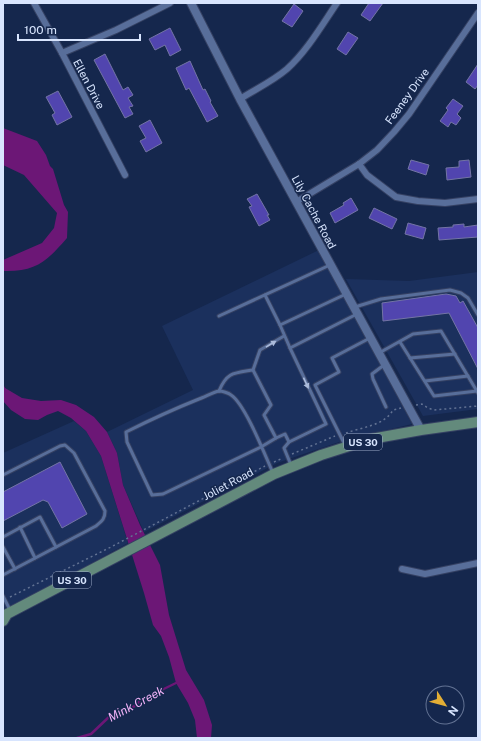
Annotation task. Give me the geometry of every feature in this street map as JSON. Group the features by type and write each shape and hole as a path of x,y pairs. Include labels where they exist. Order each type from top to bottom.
{"main road":[{"name":"Joliet Road","path":"6,615 274,474 321,455 371,439 478,422"}],"street":[{"name":"Ellen Drive","path":"34,3 62,53 125,175"},
{"path":"62,53 116,30 170,3"},
{"name":"Lily Cache Road","path":"191,3 240,99 378,354 421,430"},
{"path":"240,99 276,78 287,69 311,41 337,3"},
{"name":"Feeney Drive","path":"296,202 359,164 376,150 409,114 478,13"},
{"path":"359,164 367,174 396,197 418,202 445,203 478,199"},
{"path":"402,569 425,574 478,563"}],"lane":[{"path":"219,316 330,265"},
{"path":"290,348 355,310 381,299 450,290 461,293 468,298 478,315"},
{"path":"280,325 346,294"},
{"path":"265,295 326,424 289,442 284,448 292,467"},
{"path":"378,354 413,334 441,331 477,392 434,396 400,342"},
{"path":"276,438 264,415 271,405 253,370 260,350 284,336"},
{"path":"346,447 315,384 339,372 332,358 370,338"},
{"path":"410,358 455,354"},
{"path":"384,364 372,374 386,407"},
{"path":"219,391 223,382 229,375 253,370"},
{"path":"425,381 468,376"},
{"path":"274,474 261,447 240,405 231,394 219,391 169,411 126,432 127,442 152,495 163,494 261,447 285,434 289,442"},
{"path":"3,476 60,446 65,445 74,453 105,516 96,526 3,575"},
{"path":"3,536 40,517 56,547"},
{"path":"20,528 35,558"},
{"path":"3,547 15,569"},
{"path":"3,596 5,600 6,615"}],"path":[{"path":"422,404 430,410 478,406"},
{"path":"5,600 161,521"}],"shaded area":[{"path":"3,128 37,141 53,169 64,205 68,212 67,238 47,259 40,264 24,270 3,271 3,260 42,243 54,228 57,213 24,175 3,165"},
{"path":"319,250 412,424 345,440 277,463 144,532 123,485 117,453 107,432 193,390 162,326"},
{"path":"478,272 478,409 423,416 346,279 409,281"},
{"path":"3,384 5,388 22,398 41,401 61,400 76,405 94,417 107,432 117,453 123,485 140,525 160,565 169,615 186,670 204,700 212,725 211,738 197,738 195,720 188,703 176,683 169,657 161,636 153,625 101,456 86,431 71,418 58,411 38,420 25,419 11,410 3,401"},
{"path":"74,421 86,431 101,456 128,543 3,612 3,453"}],"building":[{"path":"369,3 383,3 370,21 361,15"},
{"path":"294,4 303,11 292,27 282,21"},
{"path":"170,28 181,50 170,56 165,45 155,50 149,39"},
{"path":"348,32 358,38 346,55 337,49"},
{"path":"105,54 123,90 128,87 133,95 128,98 133,106 129,107 133,114 125,118 94,60"},
{"path":"190,61 203,90 205,89 218,116 207,122 189,88 186,90 176,68"},
{"path":"478,64 478,85 475,89 466,82"},
{"path":"58,91 72,117 57,125 52,115 55,113 46,97"},
{"path":"453,99 463,106 457,114 461,118 456,125 451,122 448,127 440,121 448,110 446,108"},
{"path":"150,120 162,143 146,152 140,141 146,138 139,126"},
{"path":"411,160 429,165 426,175 408,169"},
{"path":"469,160 471,177 447,180 446,168 459,167 459,161"},
{"path":"257,194 269,215 267,215 270,220 259,226 249,207 252,206 247,199"},
{"path":"351,198 358,210 335,223 330,213 344,205 343,203"},
{"path":"374,208 397,219 392,229 369,218"},
{"path":"408,223 426,228 423,239 405,234"},
{"path":"464,224 464,227 478,225 478,237 439,240 438,228 453,227 453,225"},
{"path":"446,294 456,296 460,303 463,301 478,328 478,369 449,313 383,321 382,303"},
{"path":"60,462 87,514 62,528 48,502 43,500 3,521 3,492"}],"waterway":[{"name":"Mink Creek","path":"77,738 91,734 110,716 135,706 141,700 176,683"}]}
